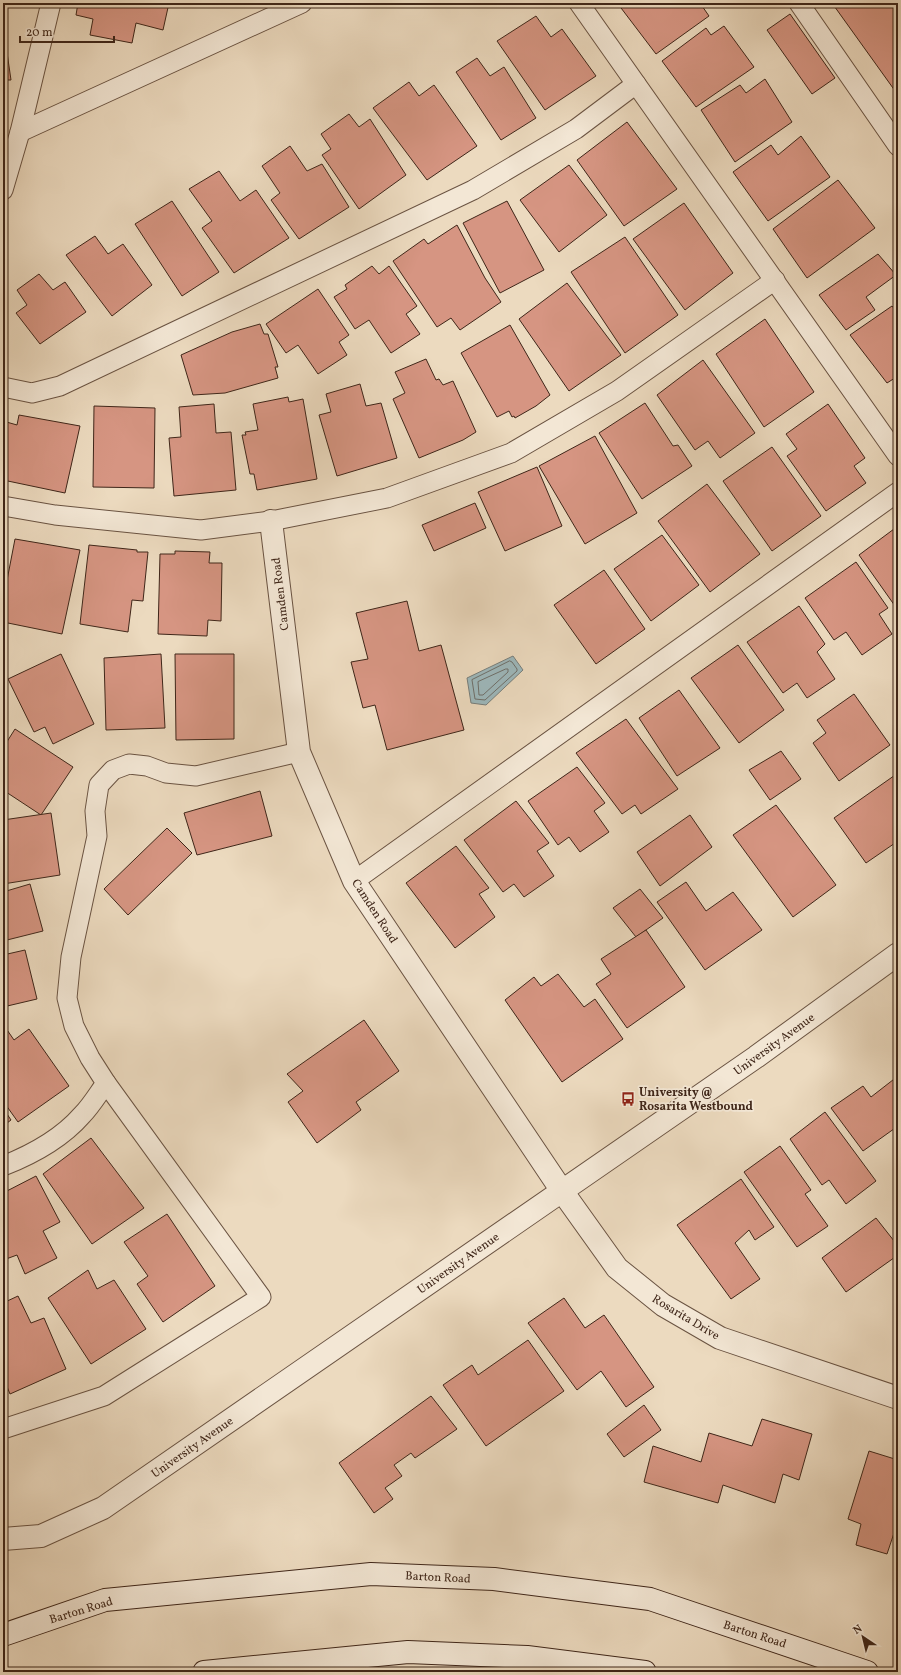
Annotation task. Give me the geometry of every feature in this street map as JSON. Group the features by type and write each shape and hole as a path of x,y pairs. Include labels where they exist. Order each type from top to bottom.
{"street":[{"name":"Camden Road","path":"271,521 299,752 354,881 562,1191"},
{"name":"University Avenue","path":"3,1539 41,1536 103,1508 756,1057 898,954"},
{"name":"Rosarita Drive","path":"562,1191 617,1268 663,1305 720,1338 898,1398"},
{"name":"Barton Road","path":"3,1635 105,1600 379,1574 494,1579 650,1599 867,1672"},
{"path":"204,1672 408,1652 527,1657 645,1672"}],"lane":[{"path":"3,190 20,132 52,3"},
{"path":"20,132 302,3"},
{"path":"580,3 898,456"},
{"path":"799,3 898,146"},
{"path":"3,387 32,393 60,386 473,190 576,129 636,84"},
{"path":"3,506 55,515 201,530 271,521 388,498 511,453 617,391 775,280"},
{"path":"354,881 898,492"},
{"path":"3,1429 104,1396 261,1297 106,1083 90,1058 74,1026 67,998 71,957 97,836 95,811 99,785 113,770 129,764 147,766 166,772 196,776 299,752"},
{"path":"3,1166 23,1158 58,1136 82,1116 106,1083"}],"water":[{"path":"513,656 523,670 486,705 471,703 467,678"}],"building":[{"path":"78,3 169,3 163,30 136,23 132,43 90,35 93,19 76,15"},
{"path":"700,3 709,16 656,54 618,4"},
{"path":"832,3 895,3 898,7 898,95"},
{"path":"790,14 835,78 812,94 767,30"},
{"path":"536,16 551,37 562,29 596,76 545,110 497,41"},
{"path":"3,25 11,80 3,80"},
{"path":"724,26 754,67 696,107 662,61 706,28 711,35"},
{"path":"477,58 490,76 504,67 536,118 501,140 456,72"},
{"path":"765,79 792,122 735,162 701,110 740,85 746,93"},
{"path":"409,82 419,96 434,85 477,146 427,180 373,108"},
{"path":"349,114 359,127 370,119 406,175 359,209 322,155 331,149 321,134"},
{"path":"627,122 677,189 624,226 577,160"},
{"path":"801,136 830,177 768,221 733,172 771,145 778,155"},
{"path":"290,146 307,171 322,164 349,207 299,239 271,200 280,193 262,166"},
{"path":"569,165 607,215 559,252 520,200"},
{"path":"219,171 240,201 256,190 289,238 234,273 202,228 212,221 189,189"},
{"path":"838,180 875,228 807,278 773,229"},
{"path":"172,201 219,272 182,296 135,224"},
{"path":"507,201 544,270 500,293 463,223"},
{"path":"684,203 733,273 685,310 633,239"},
{"path":"457,225 485,278 501,302 460,330 451,318 437,327 393,261 424,239 428,244"},
{"path":"95,236 108,254 123,244 152,285 112,316 66,255"},
{"path":"625,237 678,315 625,353 571,272"},
{"path":"878,254 896,275 866,297 875,310 846,330 819,295"},
{"path":"372,266 379,274 389,266 417,306 406,314 420,334 391,353 369,320 355,329 334,297 347,289 345,285"},
{"path":"39,274 53,290 65,282 86,312 40,344 16,313 27,305 17,290"},
{"path":"567,283 621,355 569,391 519,319"},
{"path":"318,289 349,335 339,342 347,355 318,374 298,345 286,353 266,324"},
{"path":"892,306 898,313 898,376 887,383 850,335"},
{"path":"765,319 814,392 764,427 716,354"},
{"path":"260,324 264,334 268,334 278,367 275,367 278,378 225,393 193,395 181,355 232,332"},
{"path":"510,325 550,395 536,406 515,418 514,416 512,417 509,411 497,417 461,353"},
{"path":"426,359 436,380 439,379 443,385 453,381 476,432 463,440 419,458 393,399 405,393 395,372"},
{"path":"703,360 755,433 720,458 708,441 695,450 657,395"},
{"path":"360,384 366,406 381,403 397,458 337,476 319,415 331,412 326,394"},
{"path":"288,397 289,402 303,399 317,479 257,490 254,474 250,474 242,435 246,435 245,432 258,430 253,404"},
{"path":"645,403 673,446 678,445 692,466 642,499 599,433"},
{"path":"214,404 216,433 231,432 236,490 174,496 169,438 181,437 179,407"},
{"path":"828,404 865,458 854,466 866,483 826,511 787,456 797,449 786,434"},
{"path":"94,406 155,408 154,488 93,487"},
{"path":"19,415 80,426 65,493 3,480 3,421 17,425"},
{"path":"595,436 637,513 585,544 539,466"},
{"path":"772,447 821,516 772,551 723,481"},
{"path":"537,467 562,526 505,551 478,492"},
{"path":"707,484 760,554 710,592 658,521"},
{"path":"475,503 486,528 434,551 422,525"},
{"path":"898,526 898,604 895,606 859,555"},
{"path":"662,535 699,585 651,621 614,569"},
{"path":"15,539 80,550 62,634 3,622 3,601"},
{"path":"89,545 137,550 137,552 148,552 143,601 132,600 128,632 80,624"},
{"path":"175,551 210,552 209,563 222,563 221,621 208,620 207,636 158,634 160,554 175,554"},
{"path":"856,562 888,608 879,614 892,634 862,655 846,632 834,640 805,598"},
{"path":"604,570 645,629 596,664 554,605"},
{"path":"407,601 419,651 441,645 464,730 387,750 375,705 363,708 351,662 368,659 356,613"},
{"path":"799,606 825,644 817,652 835,679 807,698 797,683 783,693 747,642"},
{"path":"738,645 784,710 739,743 691,678"},
{"path":"61,654 94,724 53,744 45,727 34,732 8,679"},
{"path":"161,654 165,728 106,730 104,658"},
{"path":"175,654 234,654 234,739 176,740"},
{"path":"679,690 720,748 677,776 639,718"},
{"path":"854,694 890,745 839,781 813,743 826,733 817,720"},
{"path":"626,719 678,789 641,814 635,805 622,814 576,753"},
{"path":"15,729 73,767 41,815 3,790 3,748"},
{"path":"781,751 801,779 770,800 749,770"},
{"path":"577,767 605,803 594,811 609,832 580,852 569,837 558,845 528,801"},
{"path":"898,773 898,841 866,863 834,818"},
{"path":"260,791 272,836 197,855 184,813"},
{"path":"516,801 549,843 537,851 554,876 524,897 514,884 503,892 464,840"},
{"path":"776,805 836,885 793,917 733,835"},
{"path":"51,813 60,875 3,884 3,820"},
{"path":"690,815 712,847 660,886 637,852"},
{"path":"167,828 192,853 128,915 104,889"},
{"path":"456,846 489,888 479,894 495,917 455,948 406,883"},
{"path":"686,882 706,911 733,892 762,930 705,970 657,902"},
{"path":"30,884 43,931 3,941 3,892"},
{"path":"640,889 663,918 636,937 613,908"},
{"path":"646,930 685,987 627,1028 596,984 611,974 601,959"},
{"path":"25,950 37,999 3,1007 3,955"},
{"path":"558,974 584,1007 595,999 623,1039 562,1082 505,1000 534,977 541,986"},
{"path":"364,1020 399,1071 356,1102 361,1110 317,1143 288,1102 303,1091 287,1074"},
{"path":"3,1024 14,1040 29,1029 69,1086 18,1122 3,1101"},
{"path":"898,1076 898,1126 863,1151 831,1108 863,1086 871,1097"},
{"path":"3,1108 11,1120 3,1126"},
{"path":"825,1112 876,1181 846,1204 829,1180 822,1185 790,1139"},
{"path":"91,1138 144,1208 92,1244 43,1174"},
{"path":"780,1146 811,1190 805,1194 828,1226 797,1247 744,1172"},
{"path":"36,1176 60,1222 43,1231 57,1258 25,1274 17,1255 6,1259 3,1253 3,1193"},
{"path":"741,1179 774,1227 755,1240 749,1230 735,1243 760,1279 731,1299 677,1225"},
{"path":"167,1214 215,1286 163,1322 137,1284 148,1276 124,1242"},
{"path":"876,1218 898,1246 898,1255 846,1292 822,1258"},
{"path":"88,1270 97,1289 114,1280 146,1329 91,1364 48,1298"},
{"path":"18,1296 31,1323 44,1318 66,1369 10,1394 3,1377 3,1303"},
{"path":"564,1298 585,1328 604,1315 654,1387 626,1407 601,1371 577,1390 528,1323"},
{"path":"528,1340 564,1391 486,1446 443,1385 472,1365 478,1375"},
{"path":"431,1396 457,1429 415,1458 411,1453 394,1465 402,1476 385,1488 393,1499 374,1513 339,1463"},
{"path":"644,1405 661,1430 624,1457 607,1434"},
{"path":"762,1419 812,1434 799,1480 783,1474 775,1503 723,1485 718,1503 644,1482 653,1446 701,1462 709,1433 752,1446"},
{"path":"869,1451 898,1460 898,1521 887,1554 856,1545 861,1524 848,1519"}],"place":[{"name":"University @ Rosarita Westbound","path":"628,1099"}]}
